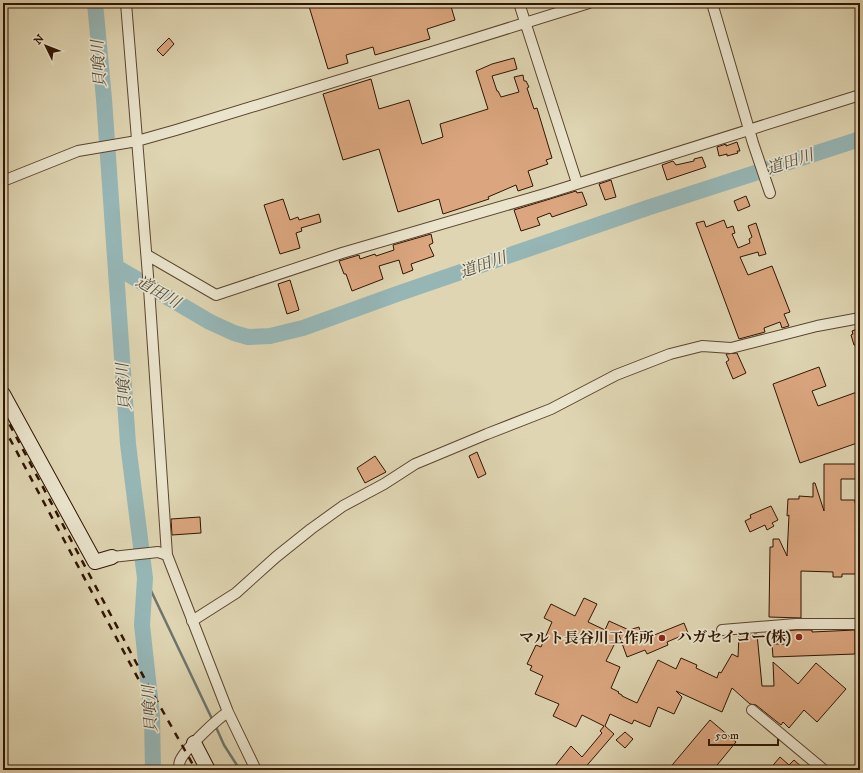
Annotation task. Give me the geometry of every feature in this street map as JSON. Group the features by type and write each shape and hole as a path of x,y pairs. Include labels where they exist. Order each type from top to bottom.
{"street":[{"path":"126,3 134,141 147,258 151,310 162,554 192,621 224,714 256,770"},
{"path":"519,3 577,183"},
{"path":"3,181 78,151 134,141 435,52 588,3"},
{"path":"712,3 753,143 770,193"},
{"path":"147,258 216,295 342,253 577,183 860,95"},
{"path":"192,621 236,593 276,557 343,506 384,484 415,464 551,409 616,376 670,354 702,346 731,348 817,326 860,318"},
{"path":"3,394 95,562 112,557 162,554"},
{"path":"722,630 796,624 860,624"},
{"path":"752,710 824,770"},
{"path":"178,770 180,760 198,738 224,714"},
{"path":"198,738 208,770"}],"building":[{"path":"308,3 450,3 455,20 427,29 430,39 375,55 373,47 346,55 348,63 328,69"},
{"path":"169,38 174,44 163,56 157,50"},
{"path":"514,58 517,69 492,76 497,91 501,97 519,92 514,77 523,75 524,81 526,81 529,87 527,88 534,109 537,108 552,158 546,160 548,164 528,171 533,186 518,191 516,185 488,197 489,199 443,214 439,199 398,212 379,149 343,160 323,94 371,79 379,109 409,100 422,144 443,137 440,124 488,109 476,71 492,64"},
{"path":"737,142 740,151 737,151 738,153 727,156 727,154 719,156 717,147 726,144 726,146"},
{"path":"702,157 706,167 667,180 662,165 673,161 676,165 694,161 694,159"},
{"path":"611,180 616,197 605,200 599,184"},
{"path":"576,191 577,193 582,192 587,205 552,217 550,213 537,218 540,225 521,231 514,210"},
{"path":"746,196 750,206 738,211 734,201"},
{"path":"283,199 290,220 298,217 299,220 319,214 321,222 301,228 302,231 296,233 300,248 280,254 264,205"},
{"path":"724,220 727,228 733,226 735,233 732,234 738,248 750,243 749,239 752,237 748,226 756,223 766,254 759,256 758,252 740,257 748,275 772,266 790,312 784,314 789,326 782,328 780,322 764,328 765,332 739,339 696,223 704,221 706,227"},
{"path":"431,234 433,243 429,245 434,256 411,264 413,270 403,274 399,260 379,266 383,279 352,291 346,274 344,274 339,261 359,255 360,259 375,254 376,256 394,250 393,245"},
{"path":"290,280 299,310 287,314 278,284"},
{"path":"860,328 859,352 857,345 854,345 851,335 853,334 852,331"},
{"path":"737,353 746,373 733,379 726,362 729,360 726,354"},
{"path":"819,367 826,386 812,391 818,406 857,392 860,401 860,442 800,463 773,384"},
{"path":"477,452 486,474 478,478 469,456"},
{"path":"375,456 386,472 365,483 357,468"},
{"path":"824,464 860,464 860,479 841,479 841,500 855,500 855,503 860,504 860,558 858,558 859,574 842,574 842,577 833,577 833,572 801,571 801,618 769,617 770,547 773,547 773,539 779,539 787,556 789,515 787,516 788,499 799,499 799,496 813,497 813,483 815,483 824,511"},
{"path":"771,506 778,520 772,523 774,526 767,530 765,525 750,532 745,521 751,518 750,515"},
{"path":"200,517 201,533 172,535 171,519"},
{"path":"584,598 597,604 588,622 605,630 609,621 629,630 639,627 642,640 684,623 688,633 667,642 668,645 647,654 645,650 627,657 619,635 606,661 620,667 611,688 619,692 618,693 622,696 637,703 658,660 676,669 681,658 697,665 696,668 717,678 719,672 721,673 732,654 738,657 739,635 757,634 762,686 774,686 773,662 798,684 816,663 846,689 817,722 804,710 789,728 783,722 781,725 756,705 750,704 732,688 722,712 676,691 682,697 674,714 658,707 650,727 634,720 632,724 610,714 605,726 614,734 583,770 561,770 555,766 571,746 582,757 602,733 600,731 604,726 582,715 576,727 553,716 559,704 535,694 543,676 530,670 532,666 527,664 536,645 541,647 552,622 544,618 551,604 575,616"},
{"path":"812,630 812,632 855,630 855,654 773,657 772,644 787,644 786,631"},
{"path":"710,720 736,742 713,770 668,770"},
{"path":"625,732 633,739 625,748 616,740"},
{"path":"780,757 789,765 794,760 805,770 769,770"}],"waterway":[{"name":"貝喰川","path":"95,3 104,99 128,444 145,578 142,625 152,716 153,770"},
{"name":"道田川","path":"116,267 210,322 234,333 248,337 270,336 303,328 647,208 860,139"},
{"path":"145,578 213,721"},
{"path":"215,725 224,745 240,770"}],"railway":[{"path":"3,412 148,685 196,770"},
{"path":"3,426 148,697"}],"place":[{"name":"ハガセイコー(株)","path":"799,637"},
{"name":"マルト長谷川工作所","path":"662,638"}]}
